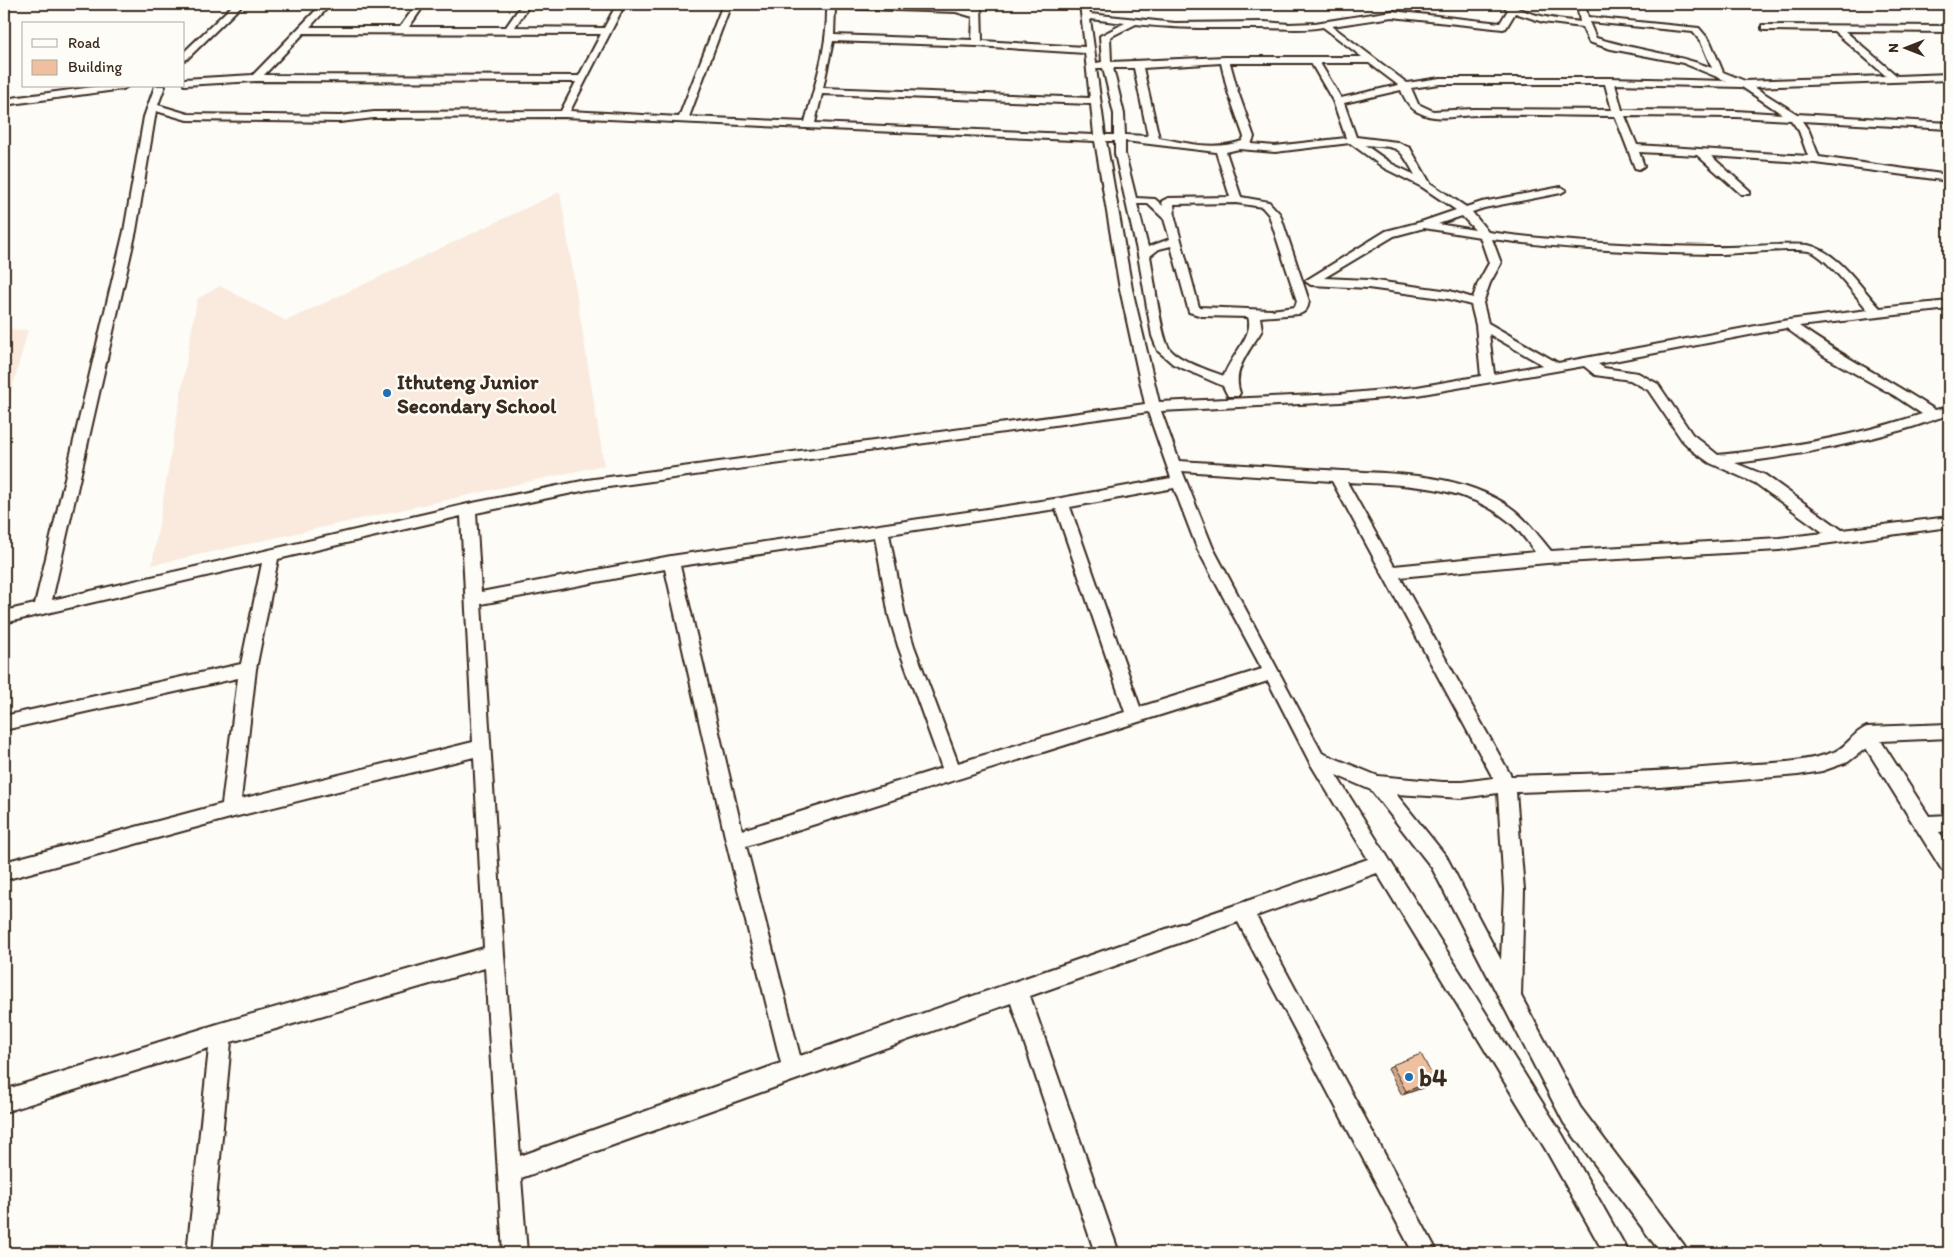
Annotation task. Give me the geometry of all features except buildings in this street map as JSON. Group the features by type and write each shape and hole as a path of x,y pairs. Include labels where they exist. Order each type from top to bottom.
{"street":[{"path":"185,56 238,4"},
{"path":"256,78 327,4"},
{"path":"402,30 420,4"},
{"path":"509,30 526,4"},
{"path":"564,114 621,4"},
{"path":"683,120 727,4"},
{"path":"817,4 956,9 976,16"},
{"path":"977,4 977,43"},
{"path":"1084,4 1100,138 1126,289 1153,407 1176,474 1205,548 1316,758 1554,1142 1617,1253"},
{"path":"1503,4 1512,10 1549,21 1696,30 1705,41 1720,76"},
{"path":"1581,4 1592,40 1670,57 1701,67 1744,84 1794,117 1804,131 1815,160"},
{"path":"809,126 829,38 831,5"},
{"path":"1085,16 1175,26 1264,25 1303,27 1392,14 1502,26 1512,10"},
{"path":"1136,21 1105,36 1105,55 1119,114 1120,154 1144,255 1158,336 1164,351 1178,361 1229,383"},
{"path":"1324,24 1404,86 1414,106 1438,116 1474,112 1736,114 1949,126"},
{"path":"1765,27 1949,29"},
{"path":"1836,28 1895,79"},
{"path":"301,30 606,31"},
{"path":"829,38 977,43 1089,50"},
{"path":"1092,65 1138,65 1225,60 1316,62 1370,60"},
{"path":"1225,60 1235,99 1249,137 1246,143 1240,146"},
{"path":"1316,62 1338,101 1352,140 1388,166 1426,184 1463,210 1485,235 1495,263 1484,283 1477,304 1482,325 1488,380"},
{"path":"1138,65 1154,140"},
{"path":"1338,101 1367,96 1404,86 1440,81 1609,81 1744,84 1949,76"},
{"path":"185,82 256,78 582,79"},
{"path":"1609,81 1618,112 1639,166"},
{"path":"4,102 108,88"},
{"path":"159,88 149,117 158,123 187,117 340,119 374,115 564,114 1121,138 1154,140 1185,147 1220,148 1240,146 1275,149 1352,140 1398,145 1406,150 1426,184"},
{"path":"818,91 1096,101"},
{"path":"153,107 187,117"},
{"path":"42,607 130,231 158,123"},
{"path":"1220,148 1236,200"},
{"path":"1633,148 1815,160 1949,178"},
{"path":"1702,153 1745,192"},
{"path":"1311,281 1390,233 1424,225 1463,210 1562,190"},
{"path":"1132,201 1236,200 1265,204 1274,214 1303,301 1302,308 1271,314 1202,312 1193,308 1169,218 1168,201"},
{"path":"1151,201 1169,218"},
{"path":"1424,225 1485,235 1716,252 1806,247 1822,254 1877,312"},
{"path":"1144,255 1155,247 1176,240"},
{"path":"1296,282 1368,284 1412,292 1450,295 1477,304"},
{"path":"4,617 468,509 587,485 1153,407 1382,395 1488,380 1788,324 1949,305"},
{"path":"1119,311 1135,326"},
{"path":"1238,402 1229,383 1234,367 1256,330 1256,322 1252,313"},
{"path":"1788,324 1829,353 1900,393 1933,415"},
{"path":"1482,325 1556,367"},
{"path":"1585,361 1600,372 1634,376 1653,387 1687,437 1698,448 1716,460 1760,479 1839,536"},
{"path":"1716,460 1773,454 1840,441 1949,412"},
{"path":"474,599 671,562 1061,503 1176,474 1337,476 1436,483 1474,493 1494,503 1521,524 1547,557"},
{"path":"1337,476 1506,784 1514,890 1510,1000"},
{"path":"1061,503 1135,716"},
{"path":"468,509 494,955 515,1253"},
{"path":"1390,572 1547,557 1779,544 1949,522"},
{"path":"881,530 899,624 952,772"},
{"path":"230,810 248,669 271,556"},
{"path":"671,562 735,841 793,1069"},
{"path":"4,724 248,669"},
{"path":"735,841 1272,673"},
{"path":"1316,758 1377,784 1443,790 1506,784 1660,780 1780,769 1840,758 1853,751 1867,734 1949,731"},
{"path":"1867,734 1949,864"},
{"path":"4,870 230,810 482,747"},
{"path":"1377,784 1439,862 1572,1115 1676,1253"},
{"path":"1924,825 1949,823"},
{"path":"510,1171 793,1069 1018,992 1380,863"},
{"path":"1243,912 1426,1253"},
{"path":"4,1101 221,1034 494,955"},
{"path":"1018,992 1108,1253"},
{"path":"199,1253 221,1034"}],"shaded area":[{"name":"Ithuteng Junior Secondary School","path":"560,192 604,465 152,565 197,299 220,286 286,321"},
{"path":"4,329 28,330 4,419"}],"place":[{"name":"Ithuteng Junior Secondary School","path":"387,393"},
{"name":"b4","path":"1409,1077"}]}
